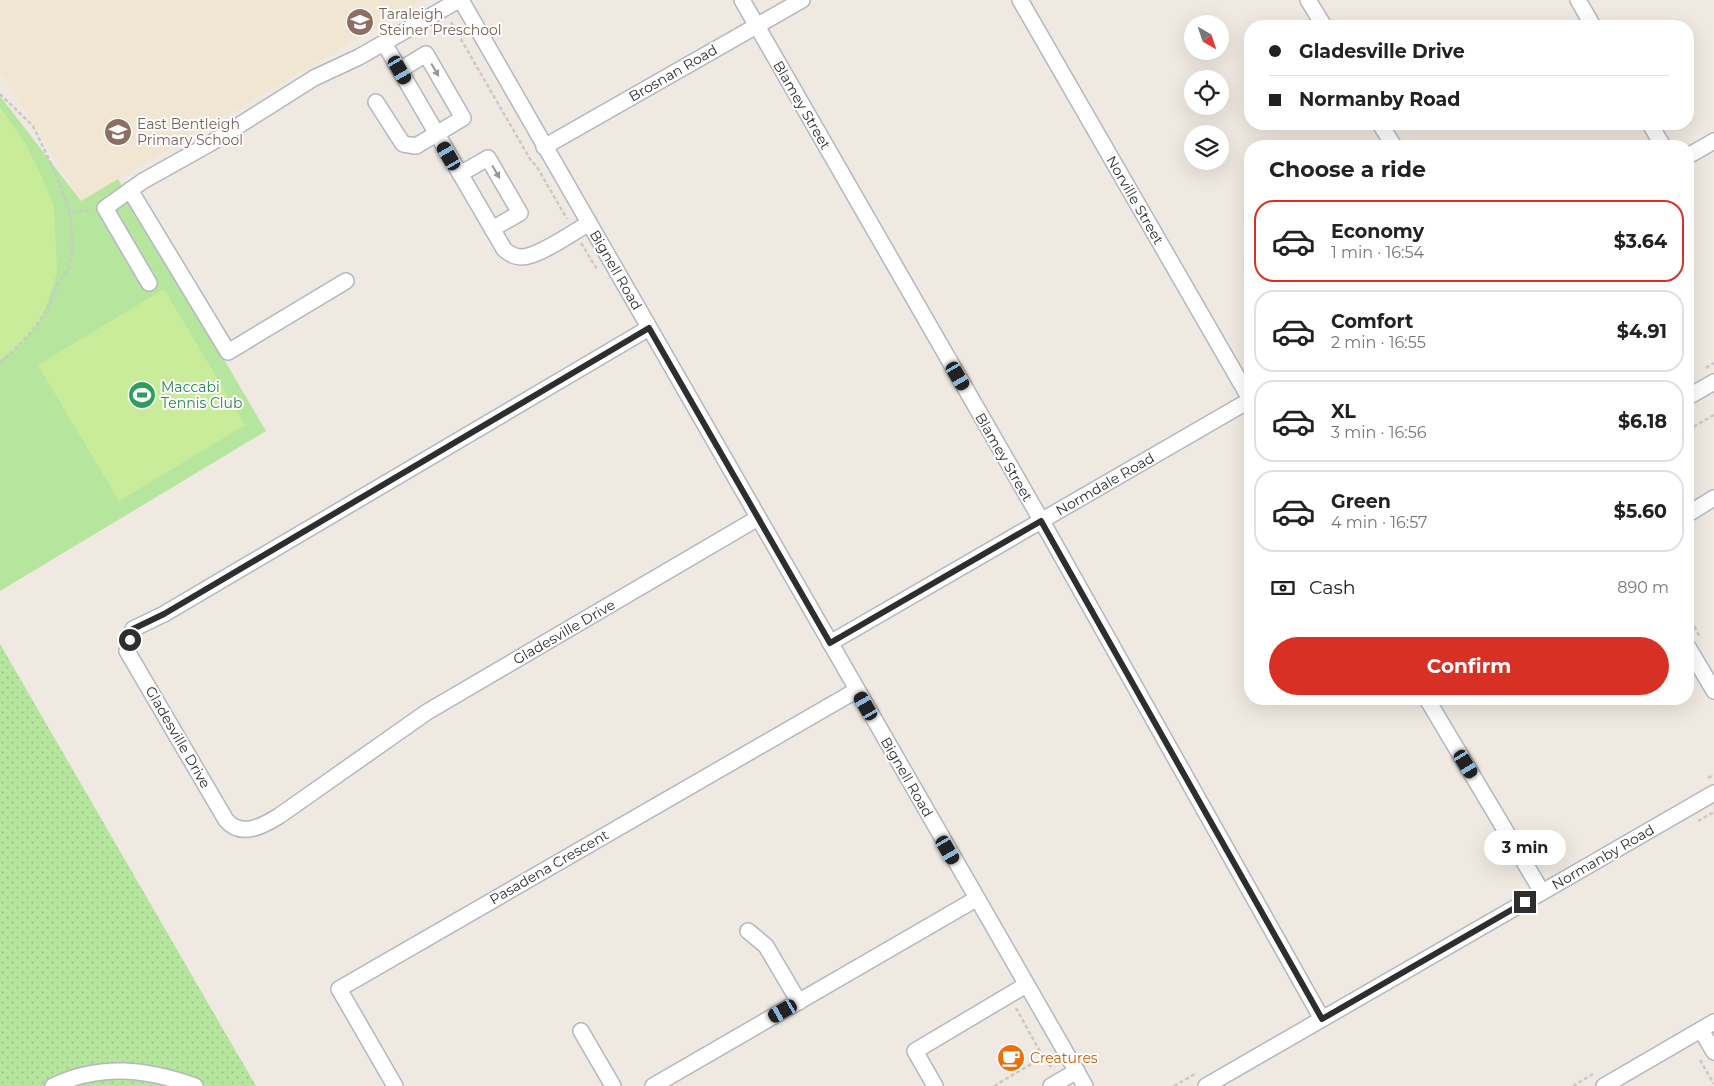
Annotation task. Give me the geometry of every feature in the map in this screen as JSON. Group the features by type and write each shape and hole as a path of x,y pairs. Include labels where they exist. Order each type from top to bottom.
{"street":[{"path":"149,283 104,208 143,181 211,143 314,78 359,57 460,0"},
{"name":"Bignell Road","path":"460,0 1085,1086"},
{"name":"Blamey Street","path":"742,0 1041,521 1322,1019"},
{"name":"Brosnan Road","path":"544,147 802,0"},
{"name":"Norville Street","path":"1020,0 1244,390"},
{"path":"1308,0 1320,20"},
{"path":"1578,0 1590,20"},
{"path":"384,43 504,250 511,255 522,257 534,255 589,223"},
{"path":"376,102 403,144 416,146 463,118 426,54 400,70"},
{"path":"1694,153 1714,141"},
{"path":"460,174 488,158 520,213 492,229"},
{"path":"130,190 228,352 346,281"},
{"name":"Gladesville Drive","path":"649,328 164,614 133,629 127,651 226,820 233,827 241,830 252,830 279,816 432,709 758,518"},
{"path":"1694,394 1714,382"},
{"name":"Normdale Road","path":"830,643 1244,403"},
{"path":"1694,510 1714,498"},
{"path":"1694,657 1714,691"},
{"name":"Pasadena Crescent","path":"395,1086 339,989 856,690"},
{"path":"1431,705 1542,892"},
{"name":"Normanby Road","path":"1206,1086 1714,793"},
{"path":"654,1086 976,899"},
{"path":"748,931 766,946 799,1002"},
{"path":"935,1086 915,1052 1026,985"},
{"path":"1604,1086 1708,1026 1714,1052"},
{"path":"581,1031 613,1086"},
{"path":"53,1086 88,1074 117,1071 145,1072 195,1086"},
{"path":"1056,1083 1076,1071"}],"path":[{"path":"444,10 599,274"},
{"path":"0,94 33,126 56,174 70,213 73,248 69,268 57,284 50,305 34,328 0,362"},
{"path":"70,213 104,208"},
{"path":"1694,427 1714,415"},
{"path":"1013,994 1016,1010 1056,1083"},
{"path":"994,1086 1043,1057"},
{"path":"1700,1060 1714,1084"}],"shaded area":[{"name":"East Bentleigh Primary School","path":"0,0 423,0 81,201 9,84 0,75"}],"green space":[{"path":"0,96 81,201 118,179 266,431 0,591"},
{"path":"0,107 25,143 43,179 54,207 57,273 42,319 21,345 0,360"},
{"name":"Maccabi Tennis Club","path":"164,289 245,425 119,501 38,365"},
{"path":"0,644 256,1086 0,1086"}],"place":[{"name":"Taraleigh Steiner Preschool","path":"360,22"},
{"name":"East Bentleigh Primary School","path":"118,132"},
{"name":"Maccabi Tennis Club","path":"142,395"},
{"name":"Creatures","path":"1011,1058"}],"route":[{"path":"130,640 133,629 164,614 649,328 830,643 1041,521 1322,1019 1525,902"}]}
